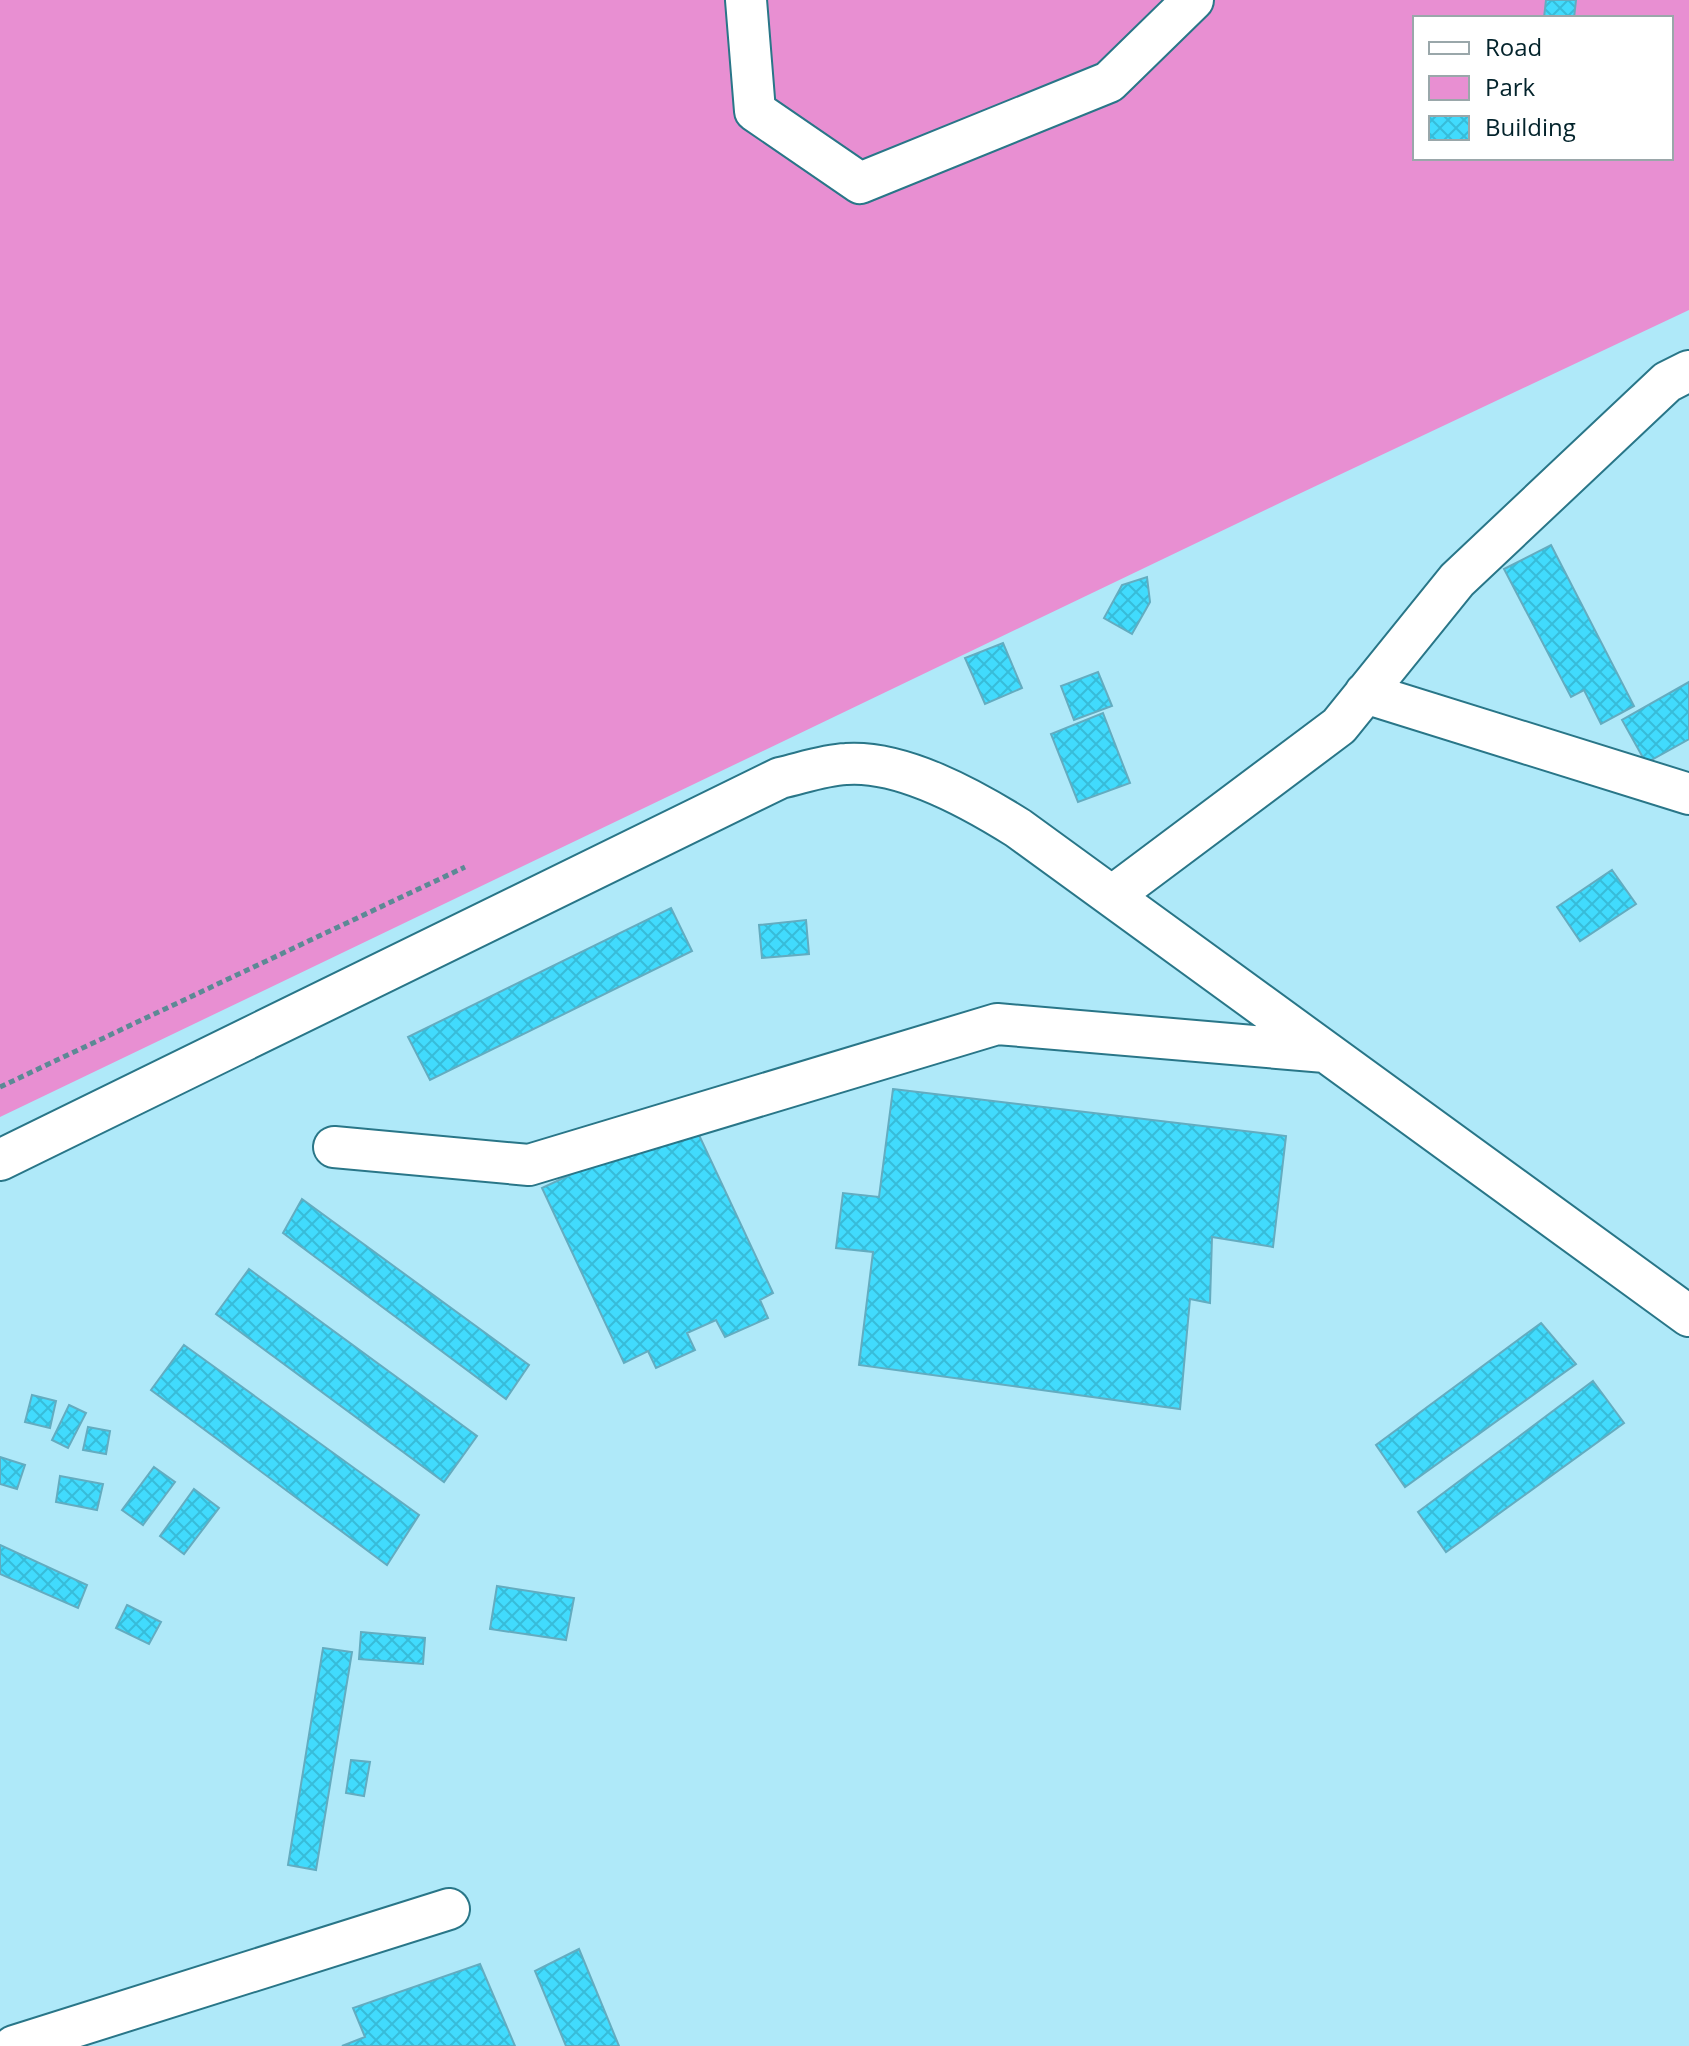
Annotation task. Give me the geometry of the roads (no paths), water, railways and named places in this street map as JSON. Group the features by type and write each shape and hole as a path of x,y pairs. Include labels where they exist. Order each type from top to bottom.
{"lane":[{"path":"746,0 755,111 860,183 1109,82 1193,0"},
{"path":"1112,896 1339,726 1457,580 1667,382 1689,371"},
{"path":"1365,693 1689,794"},
{"path":"0,1160 780,778 826,766 865,764 948,788 1018,828 1689,1316"},
{"path":"334,1147 529,1165 997,1024 1325,1052"},
{"path":"14,2046 449,1909"}]}
